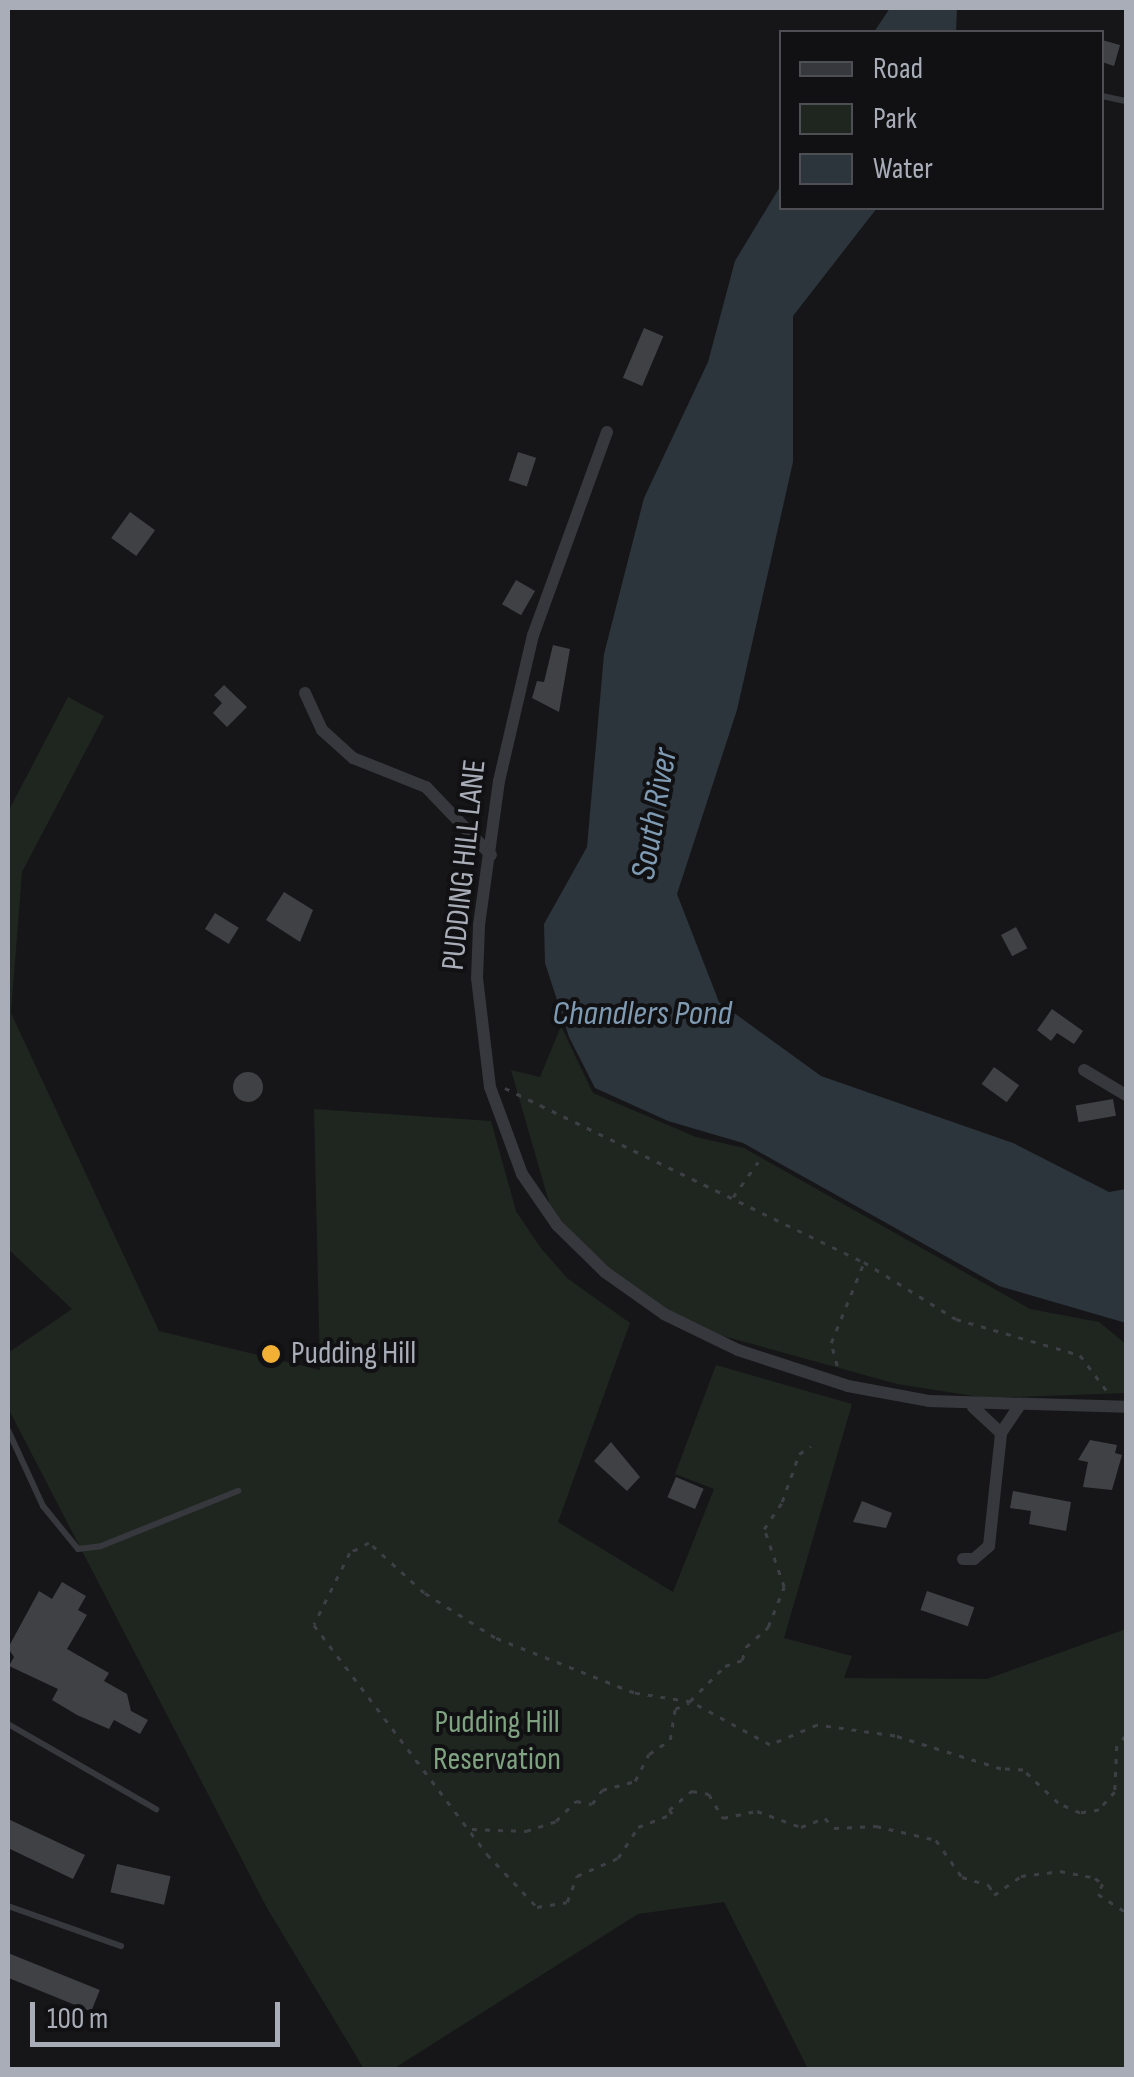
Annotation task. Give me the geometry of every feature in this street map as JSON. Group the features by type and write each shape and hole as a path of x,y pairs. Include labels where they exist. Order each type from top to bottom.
{"street":[{"name":"PUDDING HILL LANE","path":"607,432 533,634 499,781 477,955 490,1088 522,1174 557,1226 634,1294 716,1341 848,1386 973,1407 1126,1407"},
{"path":"305,693 322,730 353,758 426,787 491,855"},
{"path":"1084,1070 1126,1095"},
{"path":"963,1559 974,1559 989,1546 1001,1433 1020,1406"},
{"path":"973,1407 1001,1433"}],"lane":[{"path":"8,1430 43,1506 78,1549 101,1546 238,1491"},
{"path":"8,1724 156,1809"},
{"path":"8,1906 85,1939 121,1946"}],"path":[{"path":"500,1086 864,1262 956,1319 1080,1355 1109,1394"},
{"path":"732,1198 758,1162"},
{"path":"838,1368 832,1343 864,1262"},
{"path":"691,1702 690,1695 730,1662 742,1660 746,1647 768,1627 784,1586 764,1529 782,1502 799,1454 811,1446"},
{"path":"1126,1736 1117,1746 1115,1792 1099,1810 1080,1813 1058,1803 1032,1774 952,1750 818,1726 770,1745 691,1702 634,1693 604,1676 545,1661 424,1593 369,1543 350,1552 314,1625 468,1828 537,1907 568,1902 578,1876 618,1858 638,1827 672,1814 669,1810 692,1791 709,1794 724,1818 757,1811 801,1827 825,1818 834,1828 876,1826 936,1840 962,1877 989,1886 994,1895 1021,1876 1039,1878 1060,1871 1095,1878 1104,1884 1098,1894 1126,1912"},
{"path":"468,1828 526,1831 556,1821 576,1801 592,1804 602,1790 635,1781 649,1754 670,1740 675,1709 691,1702"}],"green space":[{"name":"Pudding Hill Reservation","path":"68,697 104,716 22,872 11,1013 159,1331 320,1370 314,1109 491,1121 516,1211 540,1247 567,1278 630,1323 558,1522 673,1592 714,1489 675,1474 716,1365 852,1404 784,1638 852,1656 844,1678 987,1679 1126,1629 1126,2069 808,2069 724,1902 638,1914 393,2069 364,2069 267,1908 8,1408 8,1353 72,1309 8,1249 8,812"},
{"path":"561,1026 593,1093 696,1137 744,1148 1030,1309 1099,1322 1126,1344 1126,1393 986,1398 897,1384 712,1333 652,1303 594,1256 551,1209 511,1070 540,1077"}],"water":[{"path":"890,8 957,8 956,30 875,30"},
{"name":"Chandlers Pond","path":"779,188 779,210 875,210 793,316 793,462 737,710 677,894 719,1002 821,1076 1013,1143 1109,1192 1126,1189 1126,1323 999,1286 743,1143 668,1121 595,1088 569,1037 545,963 544,924 587,847 604,654 644,498 708,362 735,261"}],"building":[{"path":"1104,41 1120,45 1114,66 1104,63"},
{"path":"644,328 663,336 642,386 623,378"},
{"path":"518,452 536,458 527,486 509,481"},
{"path":"130,512 155,530 136,556 111,538"},
{"path":"516,580 535,591 521,615 502,604"},
{"path":"553,645 570,649 559,712 532,698 537,681 544,682"},
{"path":"224,685 247,707 227,727 213,713 222,703 214,695"},
{"path":"284,892 313,910 300,942 266,920"},
{"path":"215,913 239,928 229,944 205,929"},
{"path":"1016,927 1027,948 1012,956 1001,935"},
{"path":"1052,1009 1083,1031 1074,1044 1057,1033 1051,1041 1037,1030"},
{"path":"994,1067 1019,1085 1007,1102 982,1084"},
{"path":"248,1072 262,1081 263,1087 254,1101 248,1102 234,1093 233,1087 242,1073"},
{"path":"1113,1099 1116,1116 1079,1122 1076,1106"},
{"path":"1090,1440 1117,1445 1115,1453 1122,1455 1112,1490 1083,1487 1088,1462 1078,1460"},
{"path":"611,1442 640,1477 627,1491 594,1461"},
{"path":"676,1477 704,1489 695,1509 667,1497"},
{"path":"1013,1491 1071,1502 1066,1531 1029,1524 1031,1511 1010,1508"},
{"path":"862,1501 892,1513 886,1528 853,1522"},
{"path":"62,1582 86,1596 78,1610 87,1615 67,1649 109,1673 104,1681 127,1694 131,1711 148,1720 140,1734 114,1720 109,1729 77,1715 52,1700 58,1689 9,1666 14,1657 8,1648 39,1591 52,1599"},
{"path":"927,1591 974,1607 968,1626 920,1610"},
{"path":"8,1819 85,1855 73,1879 8,1848"},
{"path":"117,1864 171,1876 164,1905 110,1892"},
{"path":"8,1953 100,1990 91,2011 8,1978"}],"place":[{"name":"Pudding Hill","path":"271,1354"}],"water label":[{"name":"South River","path":"655,814"}]}
